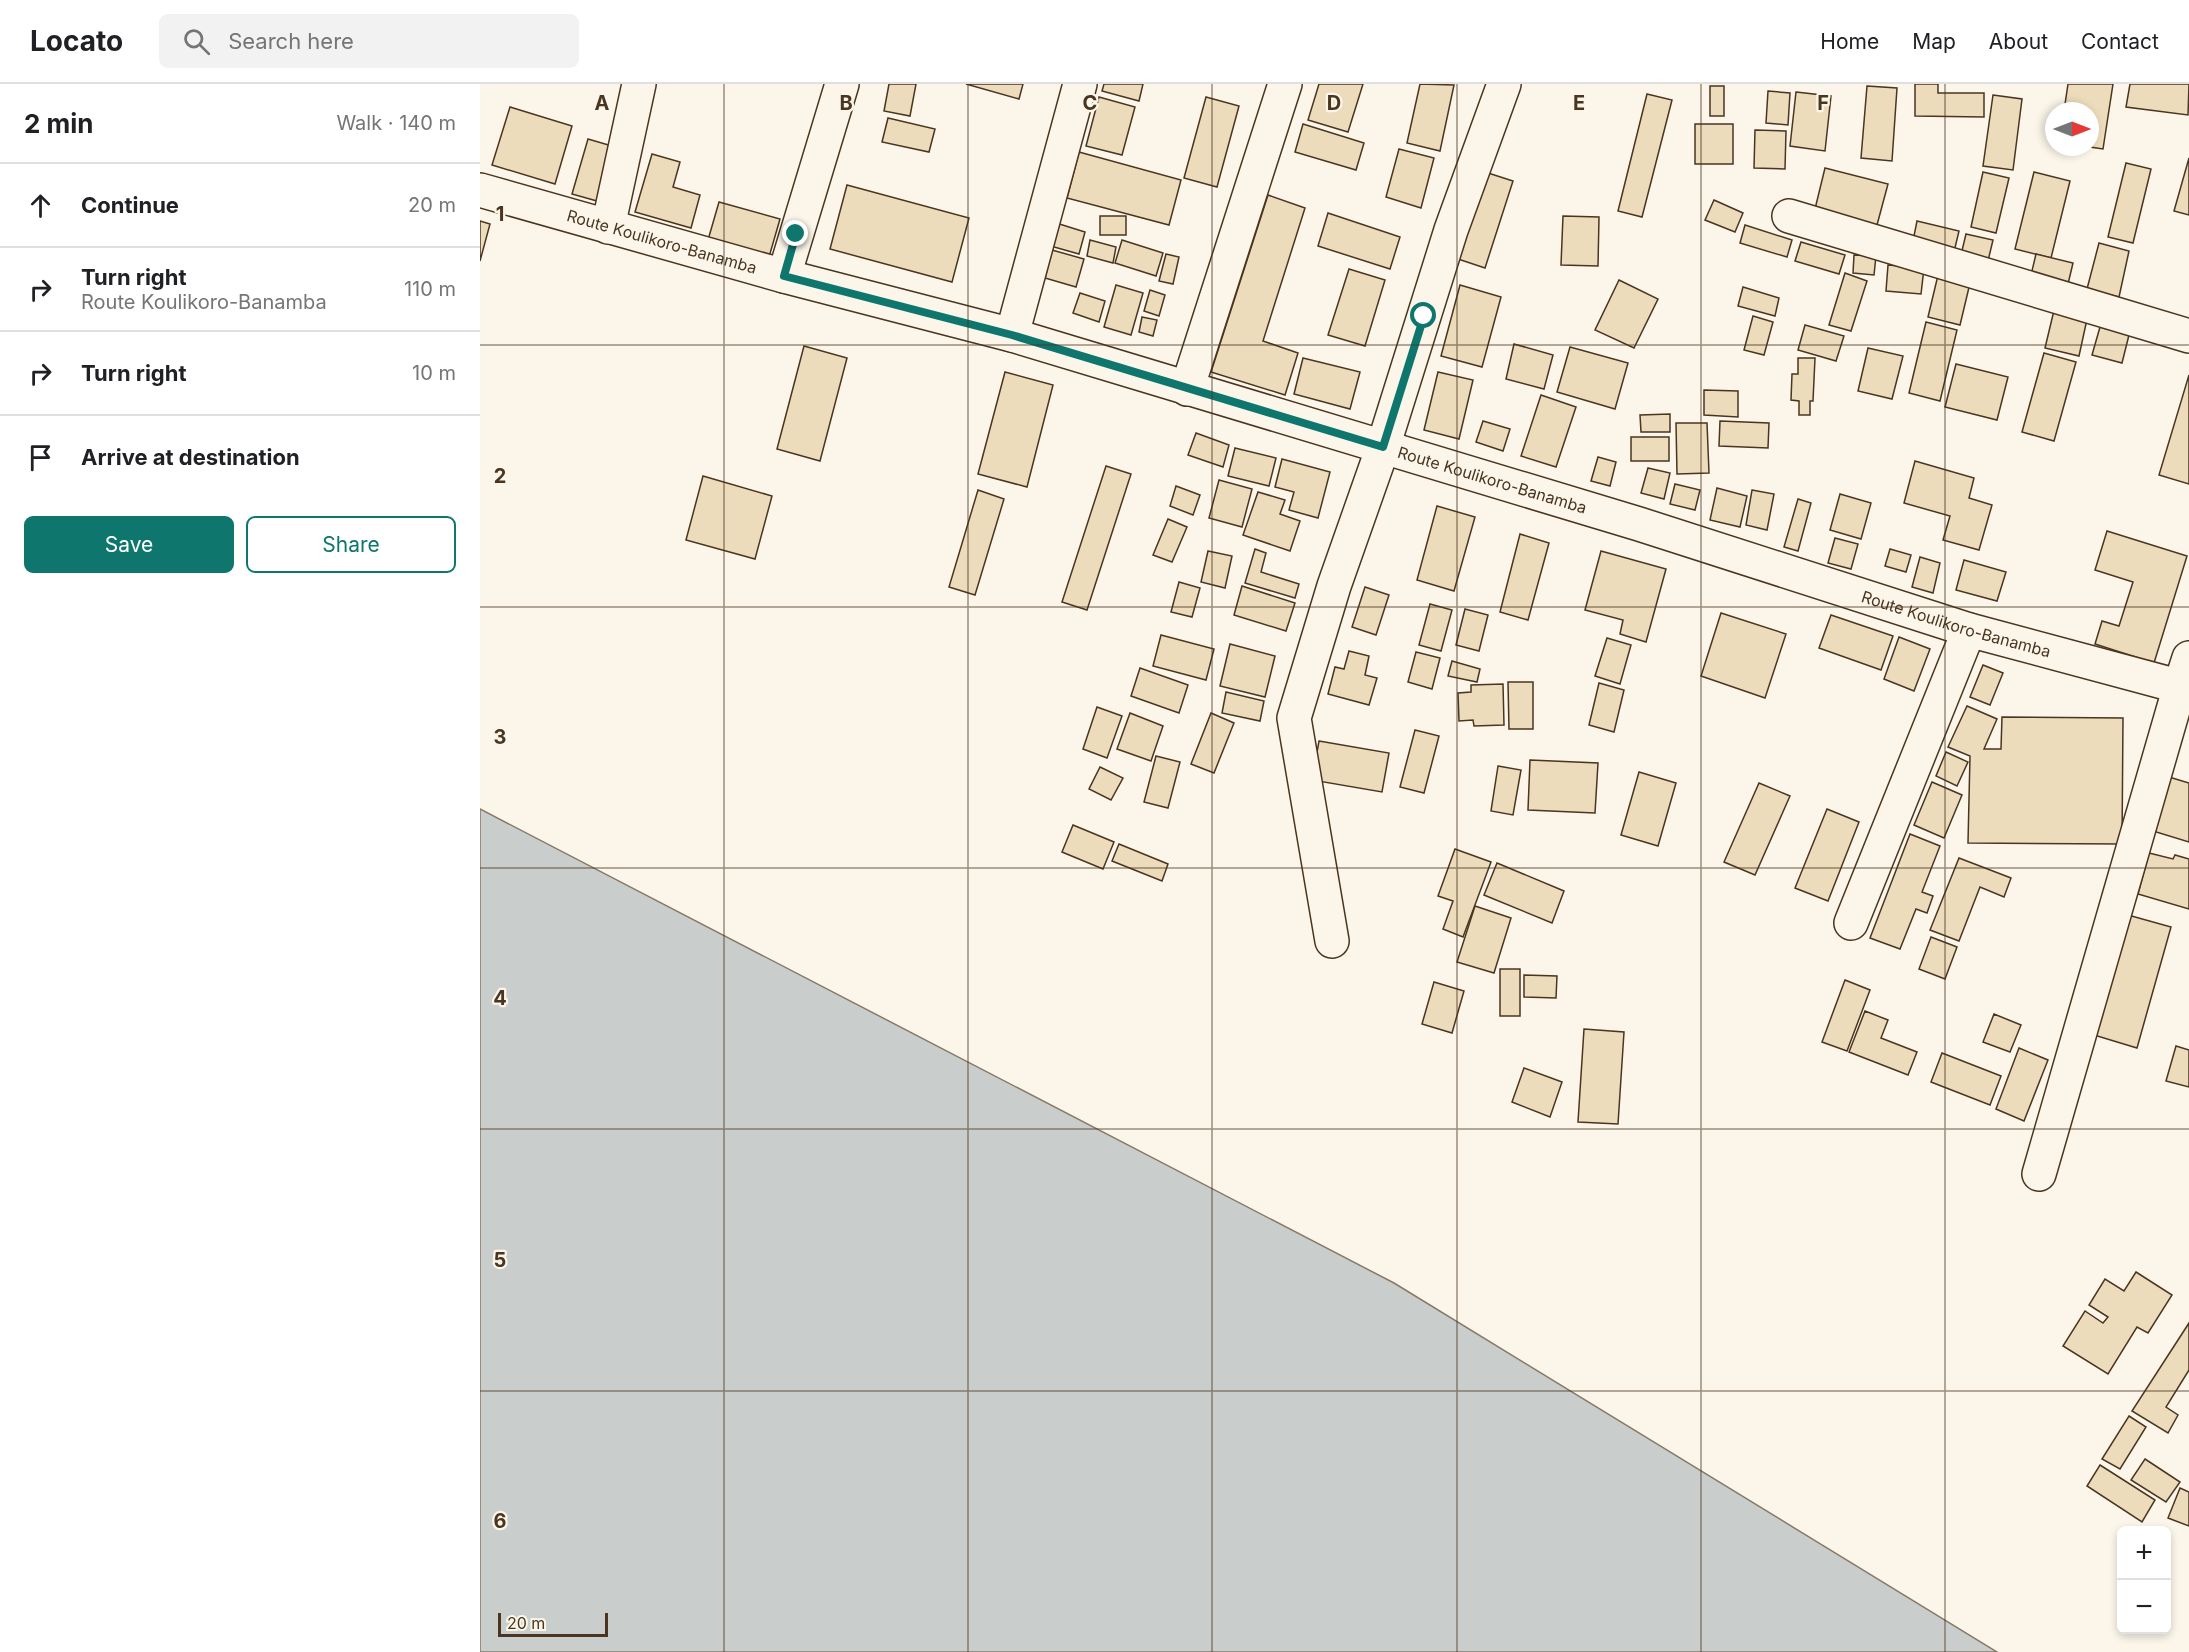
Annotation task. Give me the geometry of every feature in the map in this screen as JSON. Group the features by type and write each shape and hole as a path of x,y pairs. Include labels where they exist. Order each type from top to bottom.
{"street":[{"path":"608,226 639,84"},
{"path":"784,276 842,84"},
{"path":"1012,335 1080,84"},
{"path":"1187,389 1285,84"},
{"path":"1332,941 1294,718 1334,586 1383,447 1451,230 1504,84"},
{"name":"Route Koulikoro-Banamba","path":"480,190 784,276 1012,335 1639,524 1969,630 2186,678"},
{"path":"1789,216 2189,336"},
{"path":"1851,923 1969,630"},
{"path":"2039,1174 2186,678"}],"shaded area":[{"path":"480,809 1394,1283 1997,1652 480,1652"}],"building":[{"path":"889,84 916,84 910,116 884,111"},
{"path":"966,84 1023,84 1019,99"},
{"path":"1104,84 1143,84 1139,101 1102,91"},
{"path":"1319,84 1363,84 1348,132 1308,120"},
{"path":"1420,84 1454,85 1440,151 1407,143"},
{"path":"1915,84 1938,84 1938,93 1984,93 1984,117 1915,116"},
{"path":"2068,84 2113,84 2103,149 2099,148 2099,102 2065,102"},
{"path":"2130,84 2189,84 2188,115 2126,107"},
{"path":"1710,86 1724,86 1724,116 1710,116"},
{"path":"1867,86 1897,88 1892,161 1861,158"},
{"path":"1768,91 1790,93 1788,125 1766,123"},
{"path":"1796,92 1831,96 1825,151 1790,146"},
{"path":"1647,94 1672,100 1642,217 1618,211"},
{"path":"1993,95 2022,99 2013,170 1983,166"},
{"path":"1099,97 1135,107 1122,155 1086,146"},
{"path":"1206,97 1239,106 1217,187 1184,178"},
{"path":"510,107 572,126 555,184 492,165"},
{"path":"888,118 935,129 929,152 882,142"},
{"path":"1303,124 1364,143 1356,170 1295,152"},
{"path":"1695,124 1733,124 1733,164 1695,164"},
{"path":"1755,130 1786,131 1785,169 1754,168"},
{"path":"588,139 612,146 597,201 572,194"},
{"path":"1399,149 1434,158 1421,208 1386,197"},
{"path":"1079,152 1181,180 1169,225 1067,198"},
{"path":"652,154 680,162 673,187 700,195 691,228 635,212"},
{"path":"2189,158 2189,215 2174,211"},
{"path":"2126,163 2151,169 2133,243 2108,237"},
{"path":"1825,168 1888,184 1877,225 1815,209"},
{"path":"1485,172 1513,181 1485,268 1458,259"},
{"path":"1983,172 2009,178 1996,233 1971,227"},
{"path":"2034,172 2070,181 2051,258 2015,249"},
{"path":"847,185 969,218 952,282 830,249"},
{"path":"1268,195 1305,208 1263,341 1298,353 1285,395 1211,372"},
{"path":"1714,200 1743,213 1735,232 1705,220"},
{"path":"719,202 780,219 769,257 708,240"},
{"path":"1328,213 1400,237 1390,269 1318,246"},
{"path":"1100,216 1126,216 1126,235 1100,235"},
{"path":"1563,216 1599,217 1598,266 1561,265"},
{"path":"480,221 490,224 480,261"},
{"path":"1917,221 1959,231 1953,256 1912,246"},
{"path":"1053,222 1085,232 1079,254 1047,245"},
{"path":"1745,225 1792,240 1787,257 1740,243"},
{"path":"1966,234 1993,240 1987,265 1960,259"},
{"path":"1090,240 1116,247 1113,263 1087,256"},
{"path":"1122,240 1163,253 1156,276 1115,263"},
{"path":"1801,242 1845,255 1839,274 1795,261"},
{"path":"2099,243 2129,251 2119,297 2087,289"},
{"path":"1052,250 1084,259 1076,287 1045,278"},
{"path":"1166,254 1179,257 1173,284 1159,281"},
{"path":"2036,254 2073,263 2068,284 2031,275"},
{"path":"1854,255 1876,256 1874,275 1853,273"},
{"path":"1888,265 1924,268 1921,294 1886,291"},
{"path":"1349,269 1385,280 1365,346 1328,335"},
{"path":"1939,271 1971,279 1960,325 1928,317"},
{"path":"1845,273 1867,281 1851,331 1829,325"},
{"path":"1619,280 1658,299 1634,348 1595,330"},
{"path":"1116,285 1143,293 1131,335 1104,327"},
{"path":"1460,285 1501,297 1482,367 1441,356"},
{"path":"1743,287 1779,298 1775,316 1738,306"},
{"path":"1150,290 1165,295 1159,316 1144,311"},
{"path":"1080,293 1105,301 1099,322 1073,313"},
{"path":"2056,302 2089,310 2079,356 2045,348"},
{"path":"1753,316 1773,322 1764,355 1744,350"},
{"path":"1142,317 1157,320 1153,336 1139,332"},
{"path":"1926,322 1957,330 1940,401 1909,393"},
{"path":"1805,325 1844,336 1836,361 1798,350"},
{"path":"2100,327 2129,335 2122,363 2092,355"},
{"path":"1514,344 1553,355 1544,389 1506,379"},
{"path":"804,346 847,358 820,461 777,449"},
{"path":"1570,347 1628,363 1615,409 1557,392"},
{"path":"1868,348 1903,356 1892,399 1858,391"},
{"path":"2044,353 2076,362 2054,441 2022,432"},
{"path":"1303,358 1360,372 1350,409 1294,394"},
{"path":"1798,358 1815,358 1810,415 1799,415 1799,401 1791,400 1792,374 1798,374"},
{"path":"1956,364 2008,377 1997,420 1945,407"},
{"path":"1005,372 1053,385 1027,487 978,474"},
{"path":"1438,372 1473,380 1459,439 1424,430"},
{"path":"2189,375 2189,484 2159,475"},
{"path":"1704,390 1738,391 1738,417 1704,415"},
{"path":"1541,395 1576,407 1556,467 1521,456"},
{"path":"1670,414 1670,432 1641,432 1640,415"},
{"path":"1483,421 1510,429 1503,451 1476,442"},
{"path":"1720,421 1769,423 1768,448 1719,446"},
{"path":"1676,423 1707,423 1709,473 1677,474"},
{"path":"1196,433 1229,445 1223,467 1188,455"},
{"path":"1631,437 1669,437 1669,461 1631,461"},
{"path":"1235,448 1276,458 1269,486 1228,476"},
{"path":"1598,457 1616,462 1610,486 1591,481"},
{"path":"1282,459 1330,472 1318,518 1289,510 1294,492 1275,487"},
{"path":"1915,461 1974,478 1969,498 1992,505 1979,550 1943,540 1950,516 1904,503"},
{"path":"1106,466 1131,474 1087,610 1062,602"},
{"path":"1648,468 1670,473 1664,499 1641,493"},
{"path":"703,476 772,496 755,559 686,540"},
{"path":"1219,480 1252,489 1242,527 1209,518"},
{"path":"1675,484 1700,490 1695,510 1670,504"},
{"path":"1176,486 1200,495 1193,515 1170,506"},
{"path":"1717,488 1747,496 1740,527 1710,520"},
{"path":"978,490 1004,499 975,595 949,587"},
{"path":"1752,490 1774,494 1767,530 1746,525"},
{"path":"1258,492 1285,500 1280,514 1300,521 1290,551 1243,535"},
{"path":"1840,494 1871,503 1861,539 1830,530"},
{"path":"1798,499 1811,503 1798,551 1784,547"},
{"path":"1437,506 1475,517 1454,591 1417,580"},
{"path":"1168,519 1187,527 1172,562 1153,555"},
{"path":"2107,531 2187,556 2154,663 2095,644 2102,621 2119,626 2133,582 2095,570"},
{"path":"1520,534 1549,543 1528,620 1500,612"},
{"path":"1835,538 1858,544 1851,569 1828,563"},
{"path":"1255,549 1266,553 1261,572 1299,584 1295,598 1245,583"},
{"path":"1890,549 1911,555 1906,572 1885,566"},
{"path":"1208,551 1232,556 1225,588 1201,582"},
{"path":"1601,551 1666,569 1646,642 1620,634 1623,620 1585,610"},
{"path":"1920,557 1940,563 1933,593 1912,587"},
{"path":"1964,560 2006,572 1997,601 1956,590"},
{"path":"1179,582 1200,588 1192,617 1171,612"},
{"path":"1242,586 1295,603 1286,631 1234,615"},
{"path":"1365,587 1389,595 1376,635 1352,627"},
{"path":"1430,604 1452,610 1441,651 1419,645"},
{"path":"1465,609 1488,615 1479,651 1456,645"},
{"path":"1721,613 1786,634 1765,698 1701,676"},
{"path":"1831,615 1893,636 1881,670 1819,648"},
{"path":"1161,635 1214,649 1206,680 1153,666"},
{"path":"1899,637 1930,649 1914,691 1884,679"},
{"path":"1607,638 1631,645 1620,684 1595,676"},
{"path":"1230,644 1275,656 1265,697 1220,686"},
{"path":"1349,651 1369,656 1365,675 1377,678 1369,705 1328,694 1335,667 1344,669"},
{"path":"1416,652 1440,658 1432,689 1408,682"},
{"path":"1452,661 1480,669 1477,682 1448,676"},
{"path":"1983,665 2003,673 1990,705 1970,697"},
{"path":"1140,668 1188,685 1179,713 1131,696"},
{"path":"1508,682 1533,682 1533,729 1509,729"},
{"path":"1599,683 1624,690 1614,732 1589,725"},
{"path":"1503,684 1504,725 1474,726 1473,720 1459,721 1458,693 1471,692 1471,685"},
{"path":"1226,692 1264,701 1260,721 1222,713"},
{"path":"1967,706 1997,719 1984,749 2001,749 2002,717 2123,718 2122,844 1968,843 1970,756 1948,747"},
{"path":"1097,707 1122,716 1107,758 1083,749"},
{"path":"1130,713 1163,726 1151,761 1117,749"},
{"path":"1211,713 1234,723 1214,773 1191,764"},
{"path":"1415,730 1439,736 1424,793 1400,787"},
{"path":"1319,741 1389,753 1382,792 1312,780"},
{"path":"1946,752 1968,762 1957,786 1936,776"},
{"path":"1156,756 1180,762 1168,808 1144,802"},
{"path":"1530,760 1598,763 1595,813 1528,810"},
{"path":"1498,766 1521,770 1513,815 1491,811"},
{"path":"1100,767 1123,778 1111,800 1089,789"},
{"path":"1639,772 1676,783 1658,846 1621,835"},
{"path":"2169,777 2189,783 2189,842 2153,831"},
{"path":"1932,782 1962,795 1944,838 1914,825"},
{"path":"1759,783 1790,796 1755,875 1724,862"},
{"path":"1827,809 1859,822 1828,901 1795,888"},
{"path":"1073,825 1114,842 1103,869 1062,852"},
{"path":"1910,834 1940,846 1922,892 1933,896 1927,913 1916,909 1900,949 1870,938"},
{"path":"1119,844 1168,864 1162,881 1112,861"},
{"path":"1455,849 1491,862 1463,937 1443,929 1453,901 1438,896"},
{"path":"2149,853 2173,859 2175,855 2189,859 2189,909 2138,894"},
{"path":"1959,858 2011,878 2004,897 1980,887 1959,941 1930,930"},
{"path":"1497,863 1564,891 1552,923 1484,895"},
{"path":"1475,906 1511,918 1494,973 1457,962"},
{"path":"2128,915 2171,927 2137,1048 2094,1035"},
{"path":"1931,937 1957,947 1945,979 1919,969"},
{"path":"1500,969 1520,969 1520,1016 1500,1016"},
{"path":"1524,975 1557,976 1556,998 1524,997"},
{"path":"1845,980 1870,990 1847,1051 1822,1042"},
{"path":"1434,982 1464,991 1452,1033 1422,1024"},
{"path":"1865,1011 1888,1020 1881,1038 1917,1052 1908,1075 1849,1052"},
{"path":"1994,1014 2021,1025 2010,1052 1983,1042"},
{"path":"1584,1029 1624,1032 1618,1124 1578,1122"},
{"path":"2176,1046 2189,1050 2189,1087 2166,1081"},
{"path":"2019,1048 2048,1060 2024,1121 1996,1109"},
{"path":"1942,1053 2001,1076 1990,1105 1931,1082"},
{"path":"1524,1068 1562,1082 1550,1117 1512,1102"},
{"path":"2136,1272 2172,1295 2148,1333 2137,1327 2108,1374 2063,1346 2085,1311 2103,1323 2108,1317 2089,1305 2105,1279 2124,1291"},
{"path":"2189,1323 2189,1370 2166,1407 2178,1415 2168,1433 2132,1411"},
{"path":"2129,1416 2146,1427 2120,1469 2102,1459"},
{"path":"2145,1459 2180,1482 2166,1502 2131,1480"},
{"path":"2100,1465 2155,1500 2142,1522 2087,1486"},
{"path":"2180,1488 2189,1492 2189,1526 2168,1518"}],"route":[{"path":"796,234 784,276 1012,335 1383,447 1424,316"}]}
